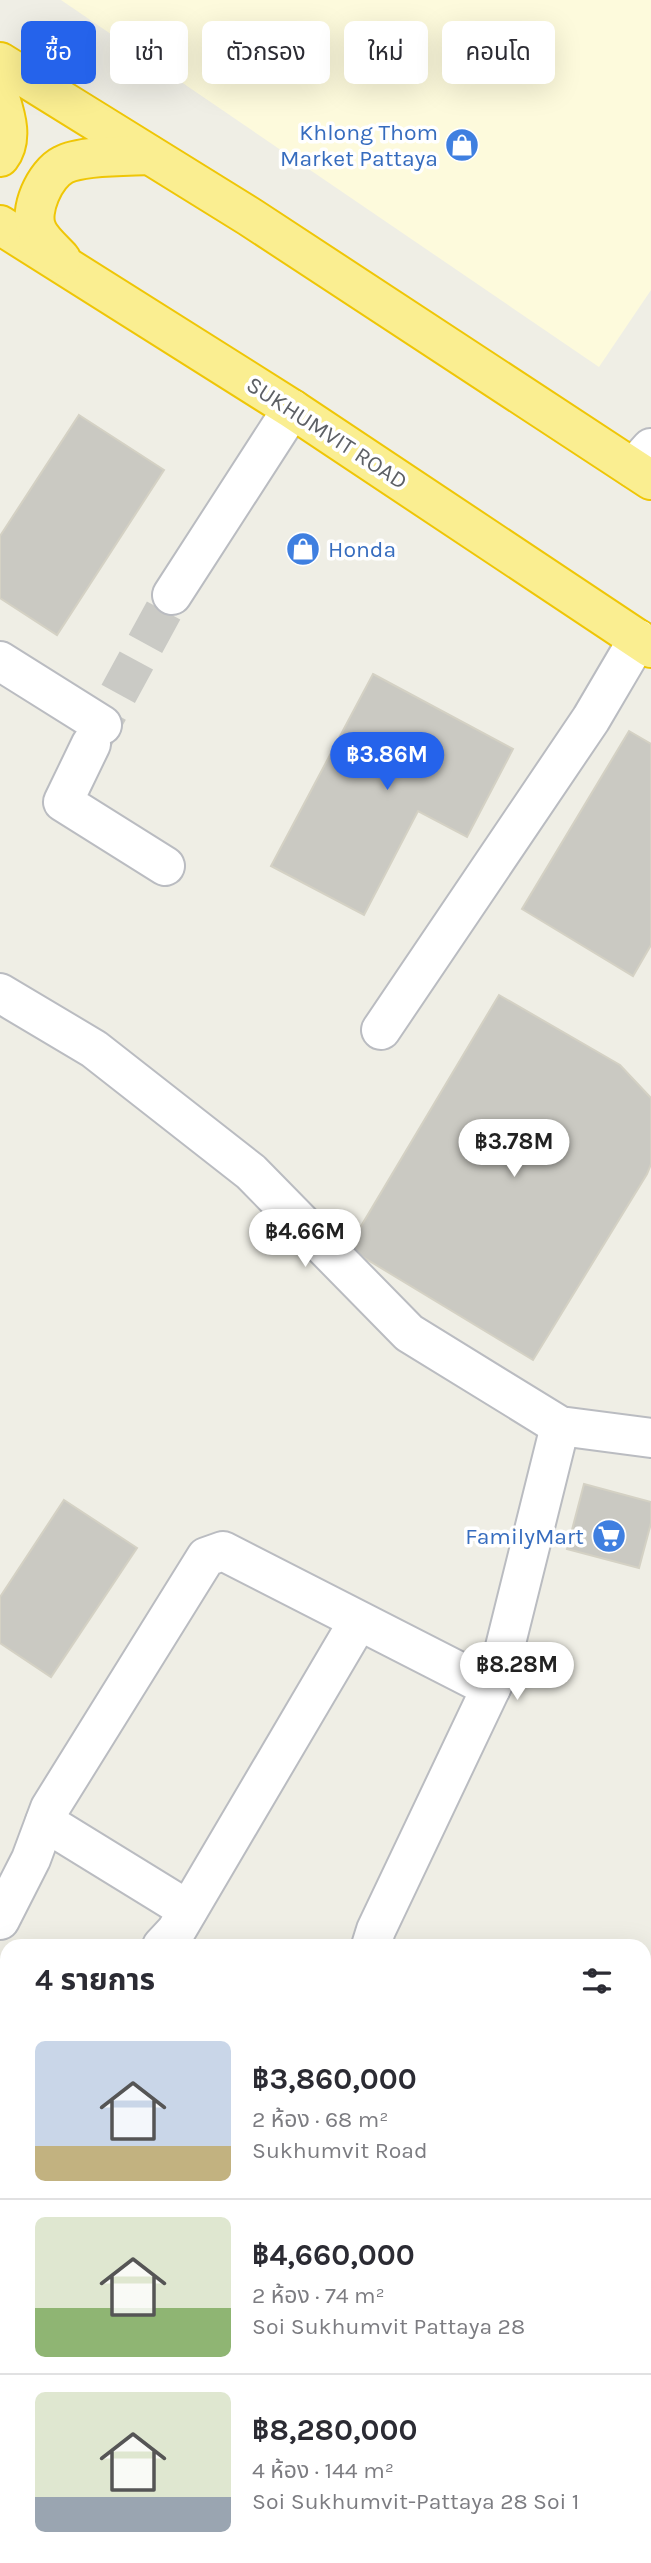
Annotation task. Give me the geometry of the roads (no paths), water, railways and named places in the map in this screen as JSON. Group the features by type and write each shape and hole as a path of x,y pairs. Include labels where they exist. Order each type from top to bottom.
{"highway":[{"path":"0,62 645,465"},
{"path":"0,99 8,131 0,156"},
{"path":"69,268 37,231 34,208 43,187 63,165 91,159 149,155"},
{"name":"SUKHUMVIT ROAD","path":"0,225 292,409 645,643"}],"street":[{"path":"172,595 292,409"},
{"path":"382,1030 645,643"},
{"path":"0,661 97,735 63,802 164,866"},
{"path":"0,993 93,1049 251,1172 409,1334 560,1426 651,1438"},
{"path":"373,1939 499,1671 560,1426"},
{"path":"0,1920 31,1859 57,1796 206,1557 223,1551 491,1688"},
{"path":"169,1939 176,1931 358,1622"},
{"path":"45,1822 188,1910"}],"tunnel":[{"path":"91,744 172,595"}],"place":[{"name":"Khlong Thom Market Pattaya","path":"462,145"},
{"name":"Honda","path":"303,549"},
{"name":"FamilyMart","path":"609,1536"}]}
